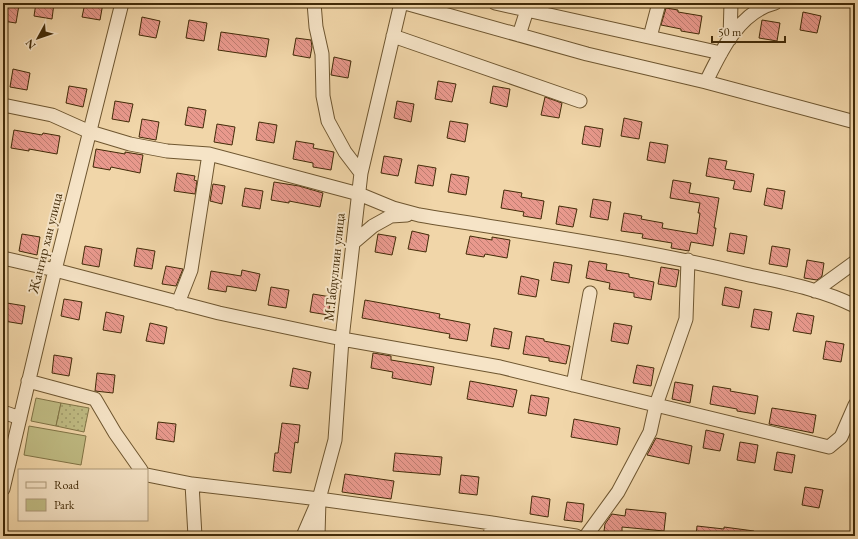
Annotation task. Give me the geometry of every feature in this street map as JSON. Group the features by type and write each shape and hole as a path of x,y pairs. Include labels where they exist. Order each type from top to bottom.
{"street":[{"path":"314,3 316,27 322,54 323,96 328,121 345,152 361,172"},
{"name":"М.Габдуллин улица","path":"318,536 319,499 335,440 342,339 361,172 401,3"},
{"path":"405,3 587,54 706,82 855,122"},
{"path":"495,3 721,53"},
{"path":"650,37 658,3"},
{"path":"730,39 731,3"},
{"path":"706,82 721,53 748,16 764,6 775,3"},
{"name":"Жангир хан улица","path":"3,489 54,270 123,4"},
{"path":"519,35 527,10"},
{"path":"393,36 580,101"},
{"path":"3,105 52,115 90,132 130,144 167,151 209,154 358,194 393,208 419,215 688,260 815,292 855,306"},
{"path":"178,302 192,270 209,154"},
{"path":"353,243 373,226 391,216 419,215"},
{"path":"3,258 219,313 342,339 500,368 829,447 841,437 855,405"},
{"path":"586,536 618,492 650,432 656,405 686,319 688,260"},
{"path":"815,292 855,262"},
{"path":"573,385 590,293"},
{"path":"28,381 96,399 115,433 140,469"},
{"path":"4,411 20,418"},
{"path":"148,475 192,484 319,499 576,536"},
{"path":"192,484 195,536"},
{"path":"303,536 319,499"},
{"path":"490,536 492,523"}],"green space":[{"path":"36,398 61,403 56,426 31,421"},
{"path":"61,403 89,408 84,432 56,426"},
{"path":"29,426 86,436 81,465 24,455"}],"building":[{"path":"3,3 19,5 16,23 3,21"},
{"path":"36,3 54,3 52,19 34,16"},
{"path":"85,3 103,3 100,20 82,17"},
{"path":"666,8 678,10 678,12 702,16 699,34 681,31 681,29 661,25"},
{"path":"803,12 821,16 817,33 800,30"},
{"path":"142,17 160,21 156,38 139,35"},
{"path":"189,20 207,23 204,41 186,38"},
{"path":"762,20 780,23 777,41 759,38"},
{"path":"221,32 269,39 266,57 218,50"},
{"path":"296,38 311,40 312,47 310,58 293,55"},
{"path":"334,57 351,61 348,78 331,75"},
{"path":"13,69 30,73 27,90 10,87"},
{"path":"438,81 456,84 452,102 435,99"},
{"path":"69,86 87,89 83,107 66,103"},
{"path":"493,86 510,89 507,107 490,103"},
{"path":"545,97 562,103 559,118 541,115"},
{"path":"115,101 133,104 129,122 112,119"},
{"path":"397,101 414,104 411,122 394,118"},
{"path":"188,107 206,110 203,128 185,125"},
{"path":"624,118 642,122 639,139 621,136"},
{"path":"142,119 159,122 156,140 139,137"},
{"path":"450,121 468,124 465,142 447,138"},
{"path":"259,122 277,125 274,143 256,140"},
{"path":"217,124 235,127 232,145 214,142"},
{"path":"585,126 603,129 600,147 582,144"},
{"path":"14,130 42,135 43,133 60,136 57,154 29,149 29,151 11,148"},
{"path":"296,141 314,144 313,148 334,152 331,170 313,167 313,163 293,159"},
{"path":"650,142 668,145 665,163 647,160"},
{"path":"96,149 125,154 125,152 143,155 140,173 111,167 110,170 93,167"},
{"path":"384,156 402,159 398,176 381,173"},
{"path":"709,158 727,161 725,169 754,174 751,192 733,189 735,181 706,176"},
{"path":"418,165 436,168 433,186 415,183"},
{"path":"177,173 195,176 194,180 197,181 195,194 174,191"},
{"path":"451,174 469,177 466,195 448,192"},
{"path":"673,180 691,183 689,193 719,198 714,228 716,228 713,246 691,242 689,251 671,248 672,243 642,238 643,234 621,231 624,213 642,216 641,219 663,223 662,228 697,234 700,203 670,198"},
{"path":"274,182 299,186 323,193 320,207 289,201 289,203 271,200"},
{"path":"213,184 225,186 222,204 210,201"},
{"path":"245,188 263,191 260,209 242,206"},
{"path":"767,188 785,191 782,209 764,205"},
{"path":"504,190 522,193 521,197 544,201 541,219 523,216 524,212 501,208"},
{"path":"593,199 611,202 608,220 590,217"},
{"path":"559,206 577,209 573,227 556,224"},
{"path":"412,231 429,235 426,252 408,249"},
{"path":"730,233 747,236 744,254 727,251"},
{"path":"22,234 40,237 37,255 19,251"},
{"path":"378,234 396,237 392,255 375,252"},
{"path":"470,236 492,240 492,237 510,240 507,258 485,254 484,257 466,254"},
{"path":"85,246 102,249 99,267 82,264"},
{"path":"772,246 790,249 787,267 769,264"},
{"path":"137,248 155,251 152,269 134,266"},
{"path":"807,260 824,263 822,276 817,280 804,278"},
{"path":"589,261 607,264 606,270 629,274 629,277 654,282 651,300 634,297 634,293 609,289 610,283 586,278"},
{"path":"554,262 572,265 569,283 551,280"},
{"path":"166,266 183,269 176,286 162,284"},
{"path":"661,267 679,270 676,287 658,284"},
{"path":"242,270 260,274 256,291 227,286 226,292 208,289 211,271 241,276"},
{"path":"521,276 539,280 536,297 518,294"},
{"path":"271,287 289,290 286,308 268,305"},
{"path":"725,287 742,291 739,308 722,305"},
{"path":"313,294 331,297 328,315 310,312"},
{"path":"64,299 82,302 79,320 61,316"},
{"path":"365,300 440,314 439,318 470,324 467,341 449,338 450,334 362,318"},
{"path":"7,303 25,306 22,324 4,321"},
{"path":"754,309 772,312 769,330 751,327"},
{"path":"106,312 124,316 121,333 103,330"},
{"path":"797,313 814,316 811,334 793,331"},
{"path":"150,323 167,327 164,344 146,341"},
{"path":"614,323 632,326 628,344 611,341"},
{"path":"494,328 512,332 509,349 491,346"},
{"path":"526,336 570,346 566,364 549,361 549,358 523,354"},
{"path":"826,341 844,344 841,362 823,359"},
{"path":"373,353 391,356 391,360 434,367 431,385 392,378 393,372 371,368"},
{"path":"54,355 72,358 69,376 52,373"},
{"path":"637,365 654,368 651,386 633,383"},
{"path":"293,368 311,372 308,389 290,386"},
{"path":"97,373 115,375 113,393 95,391"},
{"path":"470,381 517,390 513,407 467,399"},
{"path":"675,382 693,385 690,403 672,399"},
{"path":"713,386 758,396 755,414 710,404"},
{"path":"531,395 549,398 546,416 528,413"},
{"path":"772,408 816,415 813,433 769,424"},
{"path":"574,419 620,428 617,445 571,437"},
{"path":"158,422 176,424 174,442 156,439"},
{"path":"282,423 300,425 298,443 295,442 291,473 273,471 275,453 278,453"},
{"path":"706,430 724,434 720,451 703,448"},
{"path":"656,438 692,446 689,464 647,455"},
{"path":"740,442 758,445 755,463 737,460"},
{"path":"777,452 795,455 792,473 774,470"},
{"path":"395,453 442,457 440,475 393,471"},
{"path":"345,474 394,481 391,499 342,492"},
{"path":"461,475 479,477 477,495 459,493"},
{"path":"805,487 823,490 819,508 802,505"},
{"path":"532,496 550,499 548,517 530,514"},
{"path":"567,502 584,504 582,522 564,520"},
{"path":"626,509 666,513 664,531 622,527 622,533 604,531 605,524 612,514 625,516"},
{"path":"697,526 724,529 724,527 754,531 753,536 696,536"}]}
